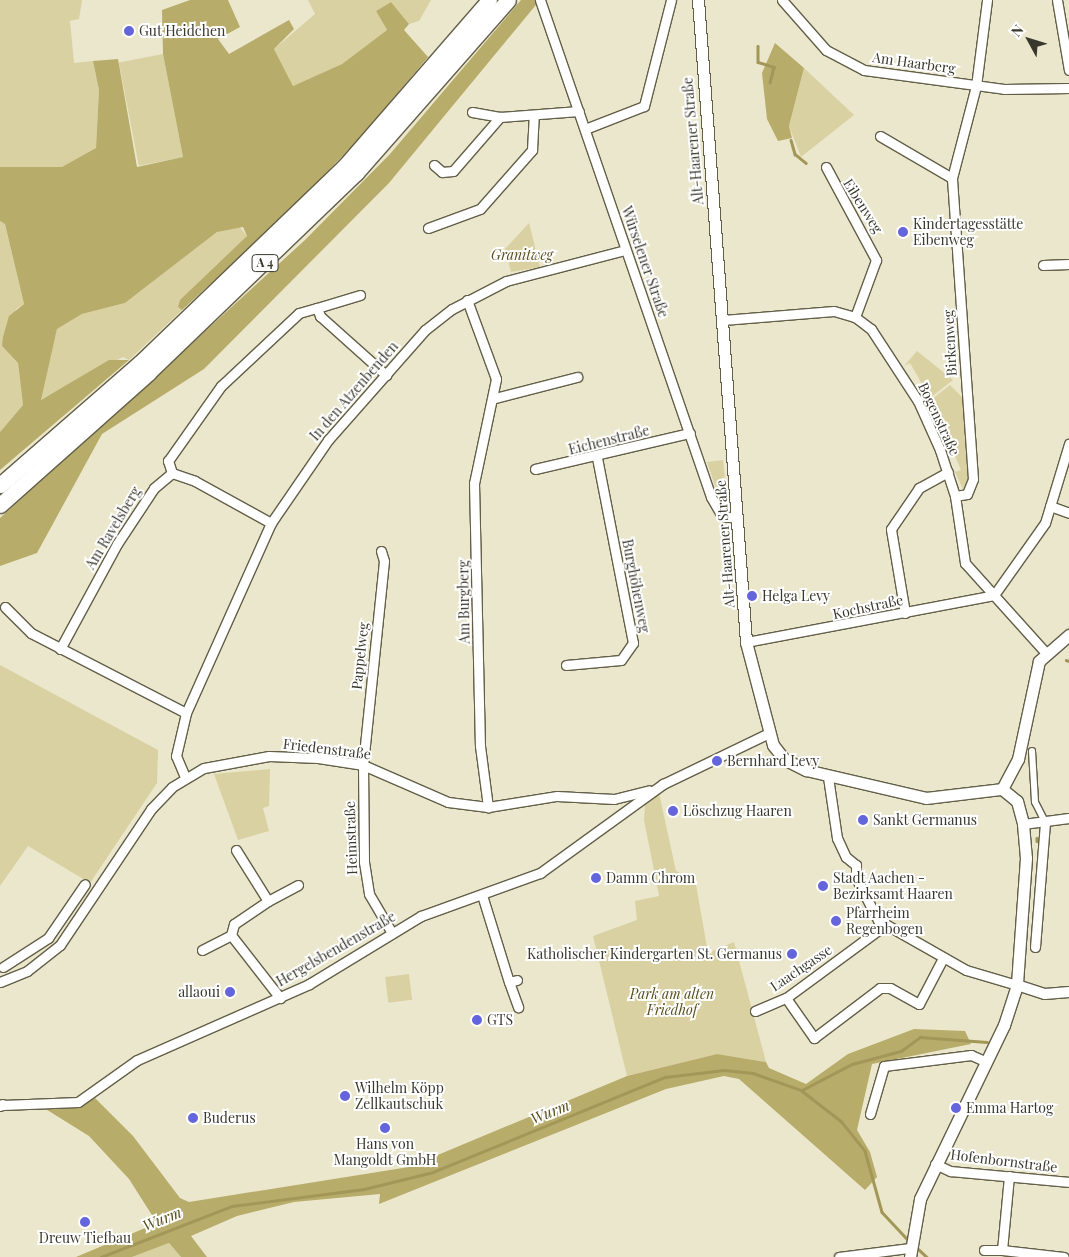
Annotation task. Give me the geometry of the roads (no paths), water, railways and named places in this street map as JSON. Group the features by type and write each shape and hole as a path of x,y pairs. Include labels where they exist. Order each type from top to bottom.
{"highway":[{"name":"A 4","path":"0,486 140,363 344,167 490,0"},
{"name":"A 4","path":"0,505 148,373 349,180 417,109 508,0"}],"main road":[{"name":"Alt-Haarener Straße","path":"698,0 746,642 769,733 784,759 828,777 939,799 1002,789"},
{"path":"910,1248 915,1219 936,1164 987,1062 1017,985 1025,876 1023,824 1018,806 1002,789 1018,759 1034,672 1046,652 1069,635"}],"street":[{"name":"Würselener Straße","path":"540,0 625,250 718,512 725,518 738,518"},
{"path":"585,129 644,106 671,0"},
{"name":"Am Haarberg","path":"782,0 826,50 854,66 976,86 1069,88"},
{"name":"Birkenweg","path":"955,496 967,494 973,479 952,178 976,86 987,0"},
{"path":"1068,0 1057,1 1069,70"},
{"path":"472,112 500,117 579,111"},
{"path":"428,228 480,209 532,150 534,115"},
{"path":"434,165 442,172 453,171 500,117"},
{"path":"880,136 952,178"},
{"name":"Eibenweg","path":"826,167 876,260 855,317"},
{"name":"In den Atzenbenden","path":"185,777 176,756 186,713 271,523 328,440 437,319 467,300 506,281 625,250"},
{"path":"1043,265 1069,264"},
{"path":"271,523 196,481 172,473 168,461 220,386 299,313 360,295"},
{"name":"Am Burgberg","path":"467,300 493,362 495,398 474,483 480,746 488,807"},
{"path":"317,308 320,316 386,375"},
{"path":"723,320 822,311 855,317"},
{"name":"Bogenstraße","path":"855,317 871,329 905,378 948,472 955,496 961,555 994,595 1046,652"},
{"path":"495,398 577,377"},
{"name":"Eichenstraße","path":"535,470 597,457 690,433"},
{"path":"994,595 1045,523 1069,444"},
{"name":"Burghöhenweg","path":"566,665 621,660 633,643 597,457"},
{"path":"905,613 890,529 919,488 948,472"},
{"name":"Am Ravelsberg","path":"60,649 118,544 154,488 172,473"},
{"path":"1050,506 1069,513"},
{"name":"Pappelweg","path":"363,765 384,561 381,550"},
{"name":"Kochstraße","path":"746,642 994,595"},
{"path":"5,607 16,623 60,649 186,713"},
{"name":"Friedenstraße","path":"85,884 48,938 2,968 4,981 60,945 151,809 185,777 204,768 269,756 363,765 390,773 448,802 488,807 558,796 614,800 656,788 769,733"},
{"path":"1032,751 1034,802 1045,822 1036,894 1040,900 1035,947"},
{"name":"Heimstraße","path":"363,765 366,884 392,933"},
{"path":"828,777 837,838 846,858 858,869 856,878 872,910 884,926 978,974 1040,993 1069,992"},
{"name":"Friedenstraße","path":"622,815 656,788"},
{"path":"614,800 622,815"},
{"path":"1018,806 1034,802"},
{"name":"Hergelsbendenstraße","path":"2,1105 78,1102 137,1060 280,998 422,916 540,873 622,815"},
{"path":"1023,824 1069,818"},
{"path":"236,850 268,902"},
{"path":"1025,876 1038,877"},
{"path":"202,950 230,935 234,924 298,885"},
{"path":"1024,894 1036,894"},
{"path":"482,895 513,981 518,1007"},
{"name":"Laachgasse","path":"755,1010 786,998 884,926"},
{"path":"230,935 280,998"},
{"path":"786,998 814,1038 880,988 890,988 919,1004 944,958"},
{"path":"870,1114 884,1066 971,1055 987,1062"},
{"name":"Hofenbornstraße","path":"936,1164 950,1171 1069,1182"},
{"path":"1002,1250 1009,1176"},
{"path":"839,1257 910,1248"},
{"path":"984,1250 1002,1250 1064,1257"}],"waterway":[{"path":"758,46 758,62 774,67 770,83"},
{"path":"791,140 795,154 806,163"},
{"path":"802,1090 852,1064 901,1051 920,1037 987,1042"},
{"name":"Wurm","path":"101,1257 232,1206 364,1189 433,1172 665,1077 724,1070 753,1073 801,1090 841,1121 865,1151 882,1212 909,1241"},
{"name":"Wurm","path":"915,1246 927,1257"}],"place":[{"name":"Gut Heidchen","path":"129,31"},
{"name":"Kindertagesstätte Eibenweg","path":"903,232"},
{"name":"Helga Levy","path":"752,596"},
{"name":"Bernhard Levy","path":"717,761"},
{"name":"Löschzug Haaren","path":"673,811"},
{"name":"Sankt Germanus","path":"863,820"},
{"name":"Damm Chrom","path":"596,878"},
{"name":"Stadt Aachen - Bezirksamt Haaren","path":"823,886"},
{"name":"Pfarrheim Regenbogen","path":"836,921"},
{"name":"Katholischer Kindergarten St. Germanus","path":"792,954"},
{"name":"allaoui","path":"230,992"},
{"name":"GTS","path":"477,1020"},
{"name":"Wilhelm Köpp Zellkautschuk","path":"345,1096"},
{"name":"Emma Hartog","path":"956,1108"},
{"name":"Buderus","path":"193,1118"},
{"name":"Hans von Mangoldt GmbH","path":"385,1128"},
{"name":"Dreuw Tiefbau","path":"85,1222"}],"park label":[{"name":"Granitweg","path":"522,255"},
{"name":"Park am alten Friedhof","path":"672,1002"}]}
